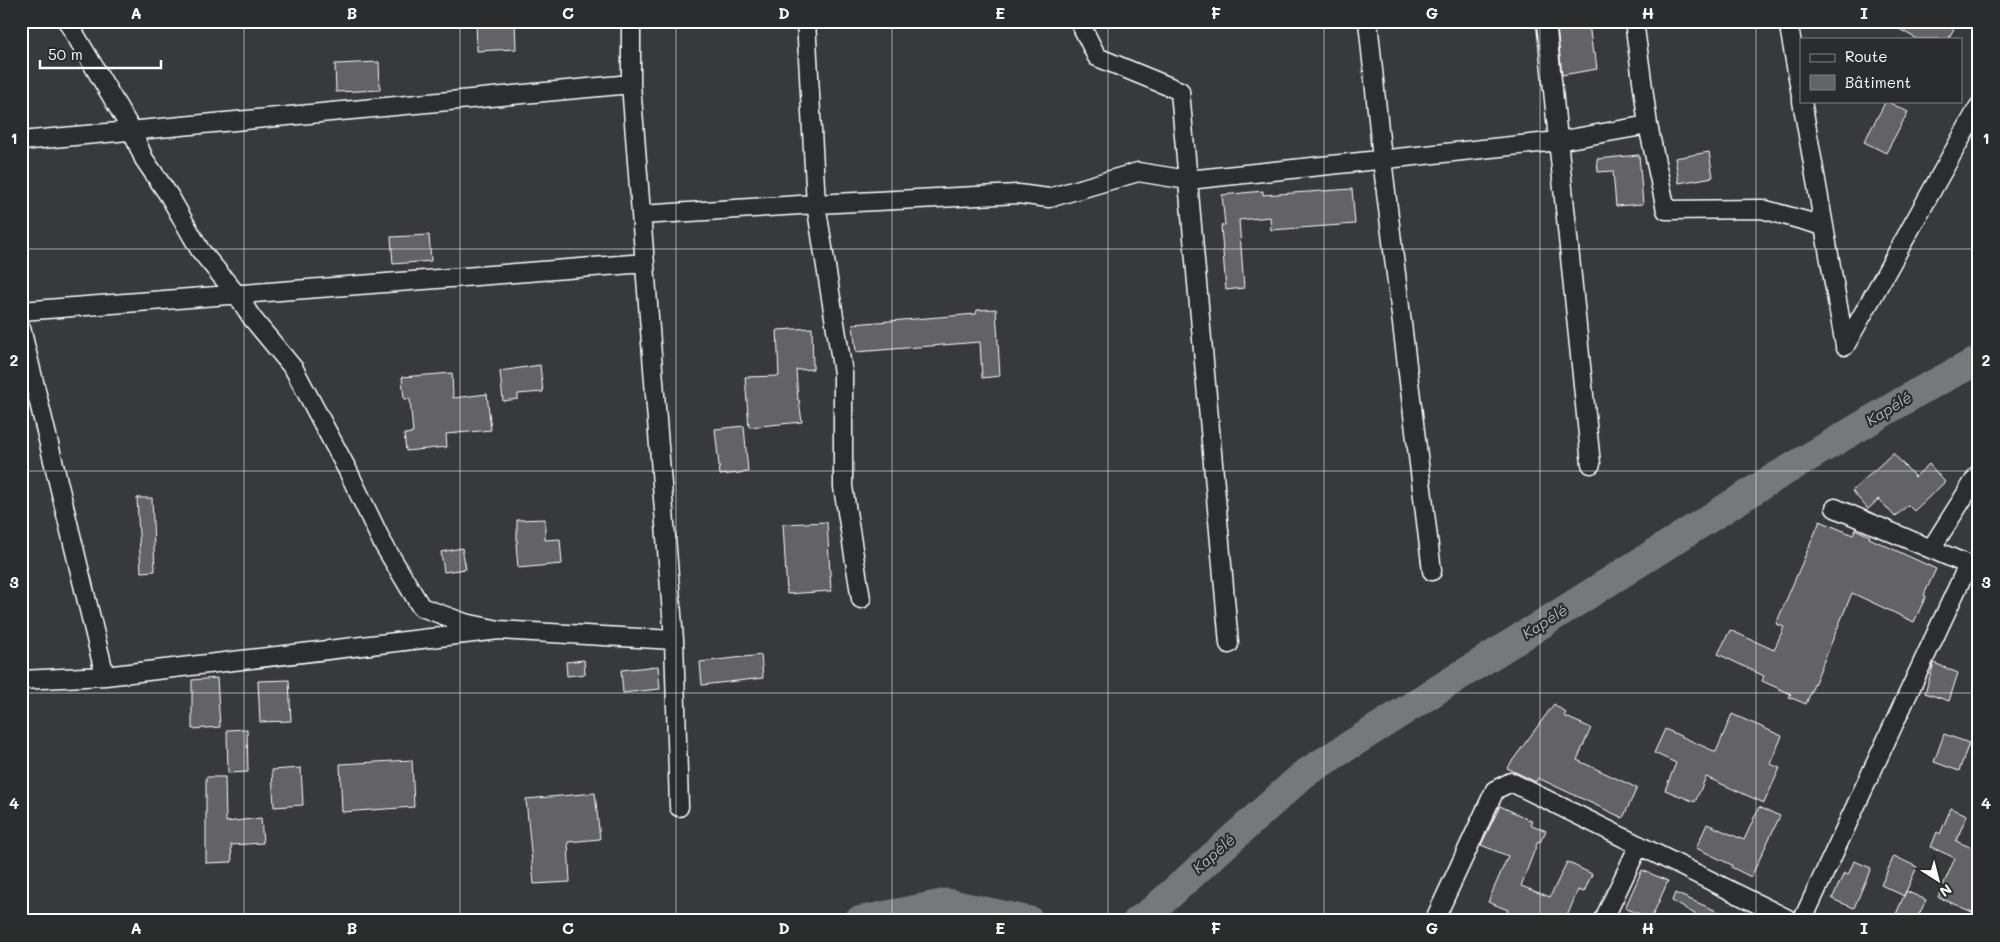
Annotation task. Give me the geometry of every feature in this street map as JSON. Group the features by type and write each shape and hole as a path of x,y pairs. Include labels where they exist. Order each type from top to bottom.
{"street":[{"path":"67,21 132,131 144,159 170,197 200,250 237,294 252,318 294,369 348,471 382,542 421,607 465,623 499,630 674,640"},
{"path":"632,21 632,84 674,640 679,807"},
{"path":"806,21 816,204 843,373 843,487 861,599"},
{"path":"1079,21 1097,57 1180,91 1229,644"},
{"path":"1368,21 1382,159 1432,571"},
{"path":"1546,21 1591,464"},
{"path":"1634,21 1648,125 1666,210 1762,209 1824,226"},
{"path":"1788,21 1800,89"},
{"path":"21,141 632,84"},
{"path":"1802,102 1845,346 1979,106"},
{"path":"642,215 1018,194 1049,198 1138,172 1188,180 1558,141 1648,125"},
{"path":"21,311 645,263"},
{"path":"21,328 105,676"},
{"path":"1931,549 1979,473"},
{"path":"1802,921 1974,567 1835,508"},
{"path":"21,680 105,676 499,630"},
{"path":"1434,921 1495,790 1511,782 1792,921"},
{"path":"1603,921 1639,845"}],"building":[{"path":"476,21 515,21 516,49 477,51"},
{"path":"1885,21 1945,21 1955,27 1949,38 1915,38"},
{"path":"1589,24 1597,69 1562,75 1557,28"},
{"path":"379,62 380,90 336,92 335,64"},
{"path":"1885,102 1908,112 1886,153 1864,142"},
{"path":"1709,152 1713,177 1679,183 1675,158"},
{"path":"1639,155 1643,204 1616,206 1613,171 1598,172 1597,159"},
{"path":"1352,189 1355,224 1271,230 1270,217 1239,220 1244,288 1226,290 1221,226 1225,225 1222,195 1263,191 1263,195"},
{"path":"429,235 431,261 393,264 391,237"},
{"path":"996,309 1000,376 982,378 980,342 856,352 853,324 976,314 977,310"},
{"path":"812,328 813,369 796,370 802,422 749,427 745,377 779,376 777,330"},
{"path":"540,365 543,392 518,394 518,399 503,401 500,371"},
{"path":"452,373 453,398 487,394 491,430 446,434 447,447 406,451 404,434 413,433 410,399 404,399 402,377"},
{"path":"744,426 748,472 720,475 715,429"},
{"path":"1893,453 1915,477 1929,464 1945,482 1914,511 1908,505 1895,517 1879,499 1868,509 1852,491"},
{"path":"137,498 152,498 155,571 141,572"},
{"path":"545,519 545,540 560,539 562,564 518,568 517,520"},
{"path":"1820,521 1853,535 1855,529 1870,536 1869,538 1936,569 1914,622 1852,593 1806,704 1789,697 1791,694 1762,681 1764,676 1718,654 1730,630 1774,650 1784,627 1776,624"},
{"path":"827,522 831,591 787,594 783,524"},
{"path":"462,548 466,569 444,572 441,552"},
{"path":"761,655 763,678 702,685 700,662"},
{"path":"584,660 585,674 567,676 566,662"},
{"path":"1934,663 1958,673 1949,701 1925,693"},
{"path":"658,666 660,689 623,693 621,670"},
{"path":"217,678 220,727 192,729 192,680"},
{"path":"289,680 291,721 260,722 258,681"},
{"path":"1554,704 1566,713 1564,716 1591,728 1577,760 1637,788 1623,818 1538,778 1536,782 1507,768"},
{"path":"1732,714 1782,736 1770,764 1780,768 1764,803 1706,777 1695,802 1665,790 1676,763 1654,753 1665,729 1716,752"},
{"path":"247,729 248,772 228,773 227,730"},
{"path":"1944,734 1969,743 1959,771 1934,762"},
{"path":"412,760 414,807 342,812 340,764"},
{"path":"301,768 303,805 274,807 272,770"},
{"path":"206,777 225,777 226,822 261,818 263,843 231,845 232,862 206,863"},
{"path":"595,793 600,839 568,842 570,882 534,884 526,799"},
{"path":"1500,806 1532,821 1530,824 1546,831 1540,842 1538,841 1521,886 1550,897 1567,862 1592,874 1584,892 1578,890 1565,921 1503,921 1508,910 1488,902 1508,856 1481,845"},
{"path":"1759,807 1780,816 1751,877 1731,867 1732,865 1696,848 1707,824 1744,840"},
{"path":"1951,808 1967,815 1956,841 1979,851 1979,915 1938,897 1955,858 1931,847 1937,832 1940,834"},
{"path":"1894,856 1917,867 1904,896 1881,885"},
{"path":"1854,861 1871,868 1854,908 1832,899 1844,873 1848,875"},
{"path":"1642,870 1668,881 1651,919 1625,908"},
{"path":"1906,891 1926,900 1916,921 1893,921"},
{"path":"1675,893 1740,921 1693,921 1695,914 1672,901"}],"waterway":[{"name":"Kapélé","path":"1137,921 1154,909 1304,774 1767,482 1918,392 1979,360"},
{"name":"Kapélé","path":"858,921 947,903 1030,921"}]}
